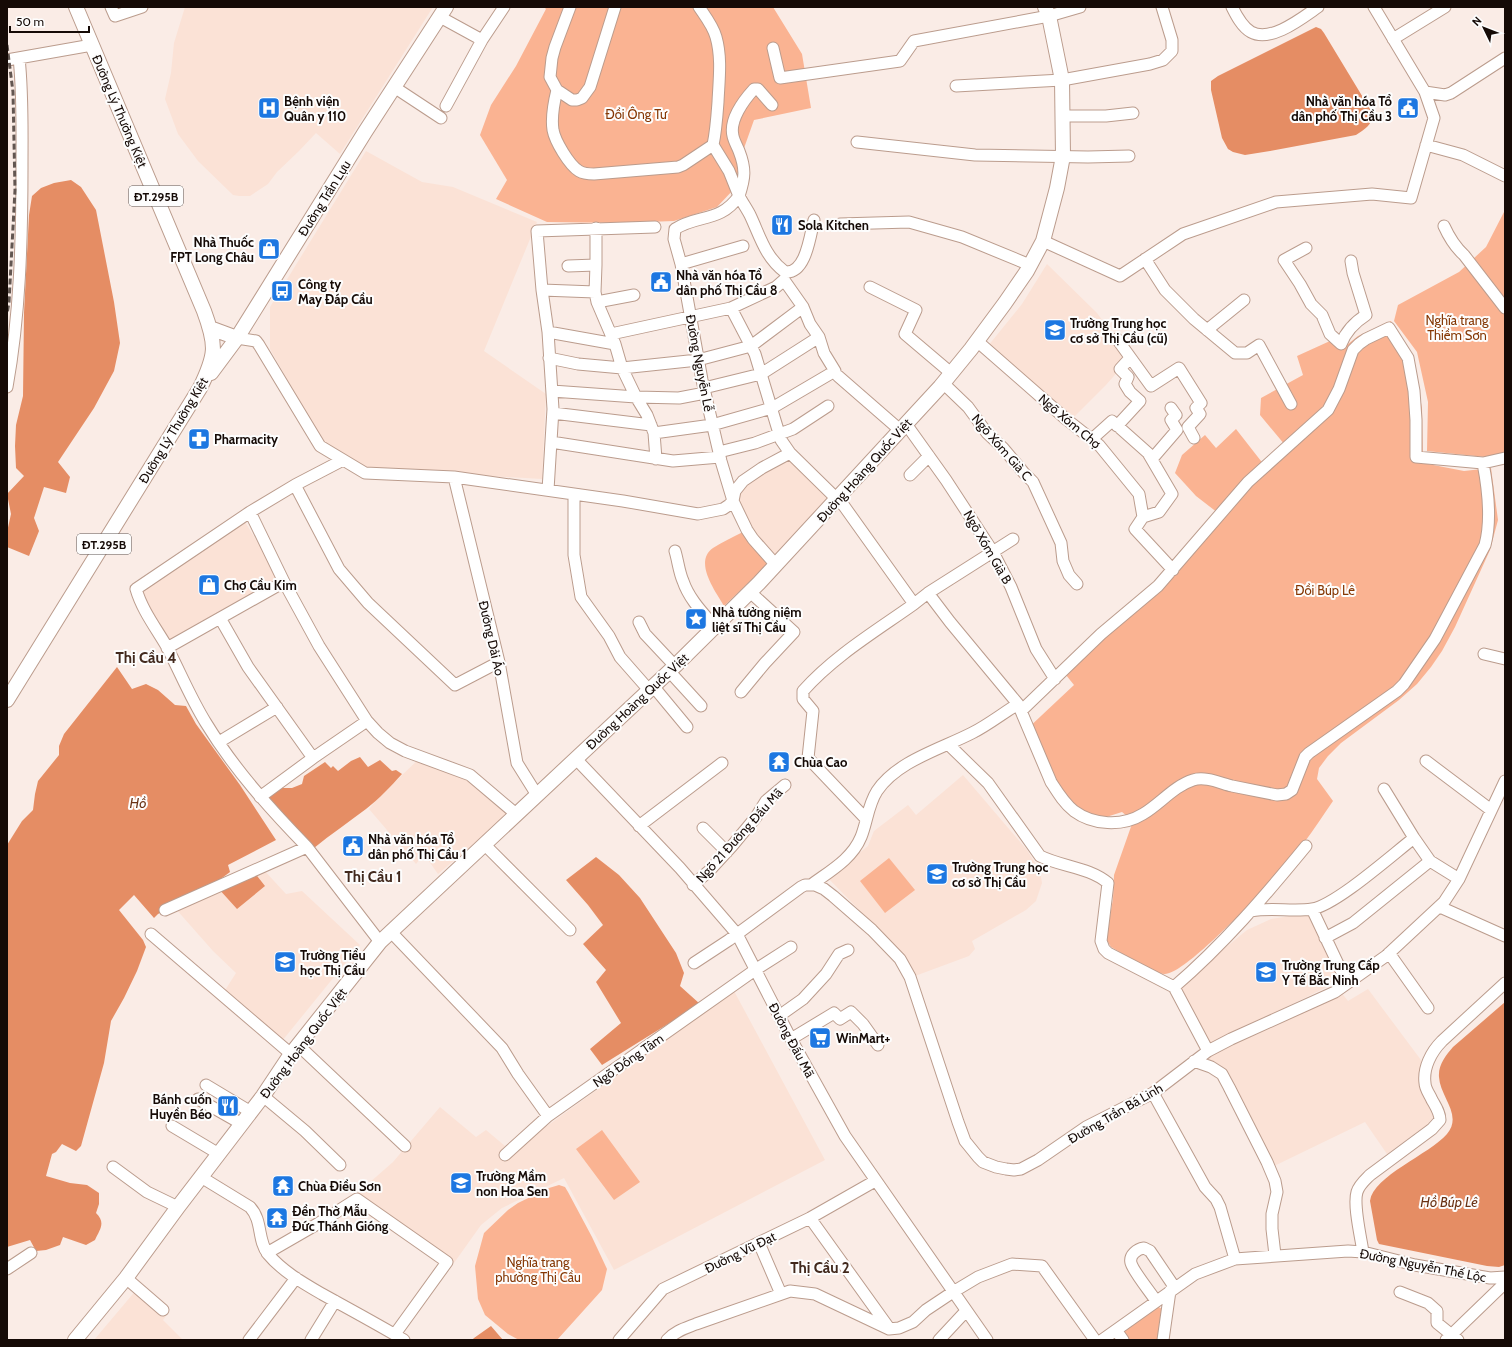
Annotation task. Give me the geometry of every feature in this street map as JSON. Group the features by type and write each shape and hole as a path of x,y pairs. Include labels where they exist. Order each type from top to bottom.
{"main road":[{"name":"Đường Lý Thường Kiệt","path":"7,700 200,388 209,370 214,352 210,328 76,7"},
{"name":"Đường Trần Lựu","path":"200,388 237,338 394,87 443,12"},
{"name":"Đường Hoàng Quốc Việt","path":"75,1340 126,1278 263,1096 295,1050 380,942 576,759 750,592 838,499 947,378 1005,303 1030,265 1043,241 1058,188 1063,156 1062,80 1047,12"},
{"path":"210,328 237,338"}],"street":[{"path":"111,7 115,16 142,7"},
{"path":"446,106 482,40 504,7"},
{"path":"570,7 560,31 552,58 550,77 557,90 572,100 582,98 586,94 615,7"},
{"path":"557,90 554,104 553,129 564,154 571,165 578,171 585,174 594,174 678,167 692,159 712,145 715,134 720,72 716,36 699,7"},
{"path":"772,48 780,78 900,61 914,41 1047,12 1080,7"},
{"path":"956,86 1062,80 1150,64 1163,60 1172,51 1172,40 1162,7"},
{"path":"1232,7 1239,19 1250,32 1267,35 1279,31 1318,7"},
{"path":"1043,241 1120,276 1183,234 1276,202 1372,194 1410,198 1434,118 1425,92 1374,7"},
{"path":"1392,39 1445,7"},
{"path":"443,12 482,40"},
{"path":"7,60 92,46"},
{"path":"7,387 18,298 22,236 22,84 19,58"},
{"path":"1425,92 1445,95 1451,93 1505,58"},
{"path":"394,87 441,118"},
{"path":"739,196 745,171 739,149 733,137 732,128 734,118 754,89 758,89 772,105"},
{"path":"1063,116 1106,116 1133,113"},
{"path":"857,142 975,155 1088,157 1129,156"},
{"path":"712,145 729,172 739,196 750,216 758,237 765,249 785,272 790,272 796,269 804,258 814,220"},
{"path":"1426,145 1463,155 1505,176"},
{"name":"Đường Nguyễn Lễ","path":"739,196 733,204 721,213 708,218 694,220 675,229 674,239 681,264 704,391 719,455 733,502 750,535 776,565"},
{"path":"840,224 909,222 962,237 1030,265"},
{"path":"1444,226 1456,248 1464,255 1505,308"},
{"path":"548,490 553,413 548,332 542,290 537,231 655,227"},
{"path":"596,228 596,297 615,344 622,368 636,397 647,415 652,429 656,459"},
{"path":"681,264 743,246"},
{"path":"1306,248 1284,260 1311,304 1322,315 1330,334 1340,344 1348,330 1358,320 1366,315 1353,273 1351,261"},
{"path":"1145,259 1165,290 1206,330 1234,353 1247,353 1259,345 1291,404"},
{"path":"568,266 596,265"},
{"path":"553,413 652,429 712,425 772,408 835,371 824,353 819,337 810,324 803,308 784,280 776,287 732,308 611,334"},
{"name":"Ngõ Xóm Già C","path":"870,288 916,310 905,334 947,378 987,433 1004,448 1033,482 1061,543 1063,561 1068,575 1077,584"},
{"path":"542,290 596,297 634,295"},
{"path":"1206,330 1244,300"},
{"path":"732,308 755,354 781,440 790,453 838,499 914,604"},
{"path":"549,358 578,364 622,368 698,360 751,346 803,308"},
{"path":"694,962 737,934 798,889 805,885 811,885 840,865 852,852 861,837 877,791 902,767 972,733 1020,707 1055,679 1101,634 1158,586 1248,482 1328,410 1339,390 1353,350 1366,339 1389,328 1408,358 1414,391 1416,457 1483,463 1505,458"},
{"path":"548,332 615,344"},
{"path":"552,391 636,397 679,398 761,374 819,337"},
{"path":"237,338 256,341 320,446 365,474 454,477 548,490 698,514 723,509 733,502 735,491 743,481 762,468 790,453"},
{"path":"1117,340 1151,386 1180,368 1201,403 1196,408 1200,414 1188,427 1194,438"},
{"name":"Ngõ Xóm Chợ","path":"977,341 1066,419 1099,445 1139,494 1143,517 1135,529 1173,570"},
{"path":"1117,426 1140,401 1130,392 1125,384 1128,377 1120,369 1130,358"},
{"name":"Ngõ Xóm Già B","path":"838,376 903,427 929,456 993,552 1011,587 1036,649 1055,679"},
{"path":"551,442 674,461 719,455 755,443 792,429 828,406"},
{"path":"1152,459 1176,430 1171,420 1176,415 1171,408"},
{"path":"1092,439 1112,421 1148,453 1152,459 1172,494 1159,512 1143,517"},
{"path":"910,475 929,456"},
{"path":"343,460 295,485 250,512 136,589 138,598 167,648 205,722 240,772 260,797 307,847 380,942"},
{"path":"928,593 1020,707 1058,794 1074,811 1085,817 1096,820 1123,823 1143,815 1175,791 1194,780 1209,780 1277,795 1286,794 1292,790 1305,757 1401,688 1435,639 1485,545 1489,533 1487,486 1483,463"},
{"name":"Đường Dải Áo","path":"454,477 499,662 517,763 537,795"},
{"path":"295,485 339,569 368,603 454,685 499,662"},
{"path":"574,495 574,555 581,597 609,636 620,657 651,688 687,728"},
{"path":"250,512 284,582 319,646 367,721 386,740 405,751 470,775 516,814"},
{"path":"866,819 808,758 813,711 803,699 803,691 827,666 928,593 1013,539"},
{"path":"675,551 683,582 688,593 715,627"},
{"path":"167,648 284,582"},
{"path":"741,692 765,663 794,632 750,592"},
{"path":"220,618 248,667 313,758"},
{"path":"639,622 645,634 701,706"},
{"path":"1484,654 1505,658"},
{"path":"219,742 277,707"},
{"path":"260,797 367,721"},
{"path":"948,744 988,784 1040,856 1051,861 1100,876 1108,882 1101,942 1104,950 1174,986 1208,1051"},
{"name":"Đường Đấu Mã","path":"576,759 680,868 693,885 737,934 778,1016 839,1126 875,1181 987,1340"},
{"path":"1426,761 1491,810"},
{"path":"639,826 722,762"},
{"name":"Đường Trần Bá Linh","path":"811,885 820,887 833,896 872,930 900,959 910,977 962,1133 972,1150 984,1162 996,1167 1014,1170 1021,1169 1038,1160 1086,1127 1153,1093 1208,1051 1231,1038 1336,992 1389,953 1440,906 1459,879 1505,781"},
{"name":"Ngõ 21 Đường Đấu Mã","path":"693,885 727,852 756,817 766,801 784,785"},
{"path":"1384,789 1430,861 1459,879"},
{"path":"703,828 727,852"},
{"path":"1251,911 1262,909 1312,909 1321,906 1342,894 1414,838"},
{"path":"484,844 570,930"},
{"path":"1174,986 1199,965 1251,911 1306,846"},
{"path":"165,910 307,847"},
{"path":"1325,938 1353,923 1430,861"},
{"path":"1440,906 1505,936"},
{"path":"1312,909 1347,984"},
{"path":"391,932 502,1048 518,1074 548,1116"},
{"path":"151,934 295,1050 405,1146"},
{"name":"Ngõ Đồng Tâm","path":"505,1155 548,1116 755,970 791,947"},
{"path":"778,1016 803,999 826,974 839,954 848,950"},
{"path":"1389,953 1428,1008"},
{"path":"1363,1252 1356,1200 1358,1190 1362,1183 1370,1175 1428,1132 1440,1120 1438,1110 1425,1083 1429,1060 1436,1047 1505,983"},
{"path":"791,1039 834,1013 840,1019 851,1012 863,1024 878,1045"},
{"path":"1194,1061 1211,1067 1222,1074 1268,1162 1275,1181 1276,1192 1272,1214 1275,1255"},
{"path":"206,1085 251,1112"},
{"path":"1153,1093 1205,1187 1216,1199 1220,1207 1234,1259"},
{"path":"263,1096 305,1131 340,1165"},
{"path":"198,1099 242,1124"},
{"path":"172,1126 219,1154"},
{"path":"113,1168 147,1192 178,1207"},
{"path":"201,1177 250,1207 254,1211 259,1221 261,1236 267,1253 296,1278 400,1337 447,1262 357,1199 267,1253"},
{"name":"Đường Vũ Đạt","path":"619,1340 663,1289 810,1218 875,1181"},
{"path":"810,1218 890,1329"},
{"path":"759,1243 781,1294"},
{"path":"1156,1301 1131,1264 1132,1257 1137,1250 1144,1248 1150,1251 1173,1290 1163,1340"},
{"name":"Đường Nguyễn Thế Lộc","path":"1102,1340 1195,1274 1234,1259 1275,1255 1363,1252 1415,1265 1490,1278 1505,1276"},
{"path":"7,1269 31,1253"},
{"path":"667,1340 681,1330 696,1324 790,1291 815,1294 890,1329 899,1328 913,1322 926,1310 978,1277 1012,1264 1042,1266 1095,1340"},
{"path":"126,1278 163,1310"},
{"path":"249,1340 296,1278"},
{"path":"1400,1292 1428,1303 1437,1311 1437,1323 1452,1338 1505,1283"},
{"path":"311,1340 335,1301"},
{"path":"939,1340 966,1311"},
{"path":"1116,1330 1123,1340"}],"shaded area":[{"name":"Bệnh viện Quân y 110","path":"185,7 433,7 340,154 316,133 277,172 268,184 250,196 239,196 233,195 198,161 178,134 165,99 171,73 174,43"},
{"name":"Công ty May Đáp Cầu","path":"366,151 422,182 453,187 537,222 484,351 546,394 542,479 366,469 327,445 317,432 270,349 270,307"},
{"name":"Trường Trung học cơ sở Thị Cầu (cũ)","path":"1047,264 1097,313 1130,358 1071,420 988,346 1022,304"},
{"path":"792,457 830,495 775,555 750,529 736,498 740,486"},
{"name":"Chợ Cầu Kim","path":"245,522 281,580 169,644 138,589"},
{"path":"421,757 466,774 513,811 438,874 424,854 416,864 369,809 377,799"},
{"name":"Trường Trung học cơ sở Thị Cầu","path":"963,775 1027,850 1040,871 1042,883 1036,901 1026,910 972,941 975,949 969,956 915,976 903,955 828,878 868,846 874,831 908,805 916,815"},
{"name":"Trường Tiểu học Thị Cầu","path":"262,868 286,894 302,891 360,945 282,1041 222,995 236,973 213,951 175,908"},
{"path":"1310,913 1343,979 1209,1045 1178,987 1247,930 1271,919"},
{"path":"1368,989 1421,1060 1419,1085 1433,1117 1427,1125 1387,1154 1365,1122 1268,1169 1207,1055 1341,992 1348,1001"},
{"path":"734,991 825,1160 614,1270 564,1178 502,1208 481,1225 454,1263 353,1197 393,1162 440,1107 476,1137 486,1130 505,1146 540,1120 547,1126"},
{"path":"137,1289 166,1316 163,1320 183,1340 94,1340"}],"green space":[{"name":"Đồi Ông Tư","path":"544,7 773,7 802,54 811,108 754,120 743,151 734,189 717,207 674,221 621,223 547,222 496,199 507,180 480,135 491,105 516,66 546,9"},
{"name":"Nghĩa trang Thiềm Sơn","path":"1504,212 1505,455 1495,458 1427,451 1428,402 1417,352 1394,321 1398,305 1459,272 1486,247"},
{"name":"Đồi Búp Lê","path":"1391,321 1412,357 1422,408 1423,463 1464,471 1491,468 1498,520 1490,550 1455,627 1442,651 1431,667 1417,684 1399,700 1341,743 1319,768 1317,779 1333,801 1303,844 1236,918 1194,957 1177,969 1165,974 1154,971 1111,947 1106,939 1113,899 1114,875 1133,821 1122,812 1100,819 1056,799 1025,731 1074,685 1062,670 1158,588 1218,513 1196,496 1175,473 1182,455 1205,435 1216,448 1236,429 1268,470 1290,451 1260,415 1261,398 1303,375 1297,356 1330,341 1343,348 1358,336"},
{"path":"743,532 769,563 724,606 708,577 705,561 707,554 713,548"},
{"path":"889,858 915,890 885,913 860,881"},
{"path":"602,1130 640,1182 614,1200 576,1149"},
{"name":"Nghĩa trang phường Thị Cầu","path":"559,1185 565,1187 568,1192 607,1269 602,1290 557,1340 519,1340 508,1334 485,1315 478,1299 475,1266 484,1233 508,1210 518,1203 549,1188"},
{"path":"1157,1306 1162,1309 1159,1340 1128,1340 1122,1331"}],"water":[{"path":"1316,27 1321,29 1324,33 1373,114 1370,124 1356,135 1270,151 1245,155 1228,149 1222,138 1211,90 1211,81 1218,76"},
{"path":"71,180 81,187 96,210 114,302 120,343 114,371 94,408 58,462 70,477 66,493 44,487 34,518 39,531 29,556 7,547 7,532 11,514 7,494 24,476 16,468 15,446 16,425 23,396 24,313 29,215 32,196 41,188 54,183"},
{"name":"Hồ","path":"117,667 132,689 146,684 158,690 175,705 186,706 196,724 240,785 276,840 228,865 230,872 218,881 158,914 154,918 134,895 119,910 143,940 146,947 137,971 111,1021 104,1063 81,1146 76,1151 62,1144 56,1152 52,1154 46,1176 70,1183 87,1185 99,1193 99,1204 96,1213 101,1220 101,1226 95,1240 86,1245 63,1237 60,1245 46,1250 36,1251 30,1240 7,1247 7,845 22,821 33,810 38,781 59,755 59,746 64,734"},
{"path":"360,757 368,767 380,760 392,771 396,770 402,774 371,805 314,848 265,798 276,788 292,788 302,784 304,776 325,762 331,768 333,766 338,771 351,761"},
{"path":"596,857 619,875 640,898 676,953 684,973 680,986 700,1004 602,1065 590,1049 621,1023 596,982 606,970 583,944 603,925 566,880"},
{"path":"254,872 265,886 237,909 218,888"},
{"name":"Hồ Búp Lê","path":"1505,1002 1505,1265 1499,1267 1487,1266 1379,1244 1370,1201 1373,1192 1391,1174 1439,1142 1447,1134 1453,1120 1452,1113 1440,1084 1439,1073 1441,1064 1453,1047"},
{"path":"491,1326 503,1340 472,1340 474,1338"}],"railway":[{"path":"7,45 13,92 15,190 9,302 7,314"}],"place":[{"name":"Bệnh viện Quân y 110","path":"269,108"},
{"name":"Nhà văn hóa Tổ dân phố Thị Cầu 3","path":"1408,108"},
{"name":"Sola Kitchen","path":"782,225"},
{"name":"Nhà Thuốc FPT Long Châu","path":"269,249"},
{"name":"Nhà văn hóa Tổ dân phố Thị Cầu 8","path":"661,282"},
{"name":"Công ty May Đáp Cầu","path":"282,291"},
{"name":"Trường Trung học cơ sở Thị Cầu (cũ)","path":"1055,330"},
{"name":"Pharmacity","path":"199,439"},
{"name":"Chợ Cầu Kim","path":"209,585"},
{"name":"Nhà tưởng niệm liệt sĩ Thị Cầu","path":"696,619"},
{"name":"Chùa Cao","path":"779,762"},
{"name":"Nhà văn hóa Tổ dân phố Thị Cầu 1","path":"353,846"},
{"name":"Trường Trung học cơ sở Thị Cầu","path":"937,874"},
{"name":"Trường Tiểu học Thị Cầu","path":"285,962"},
{"name":"Trường Trung Cấp Y Tế Bắc Ninh","path":"1266,972"},
{"name":"WinMart+","path":"820,1038"},
{"name":"Bánh cuốn Huyền Béo","path":"228,1106"},
{"name":"Trường Mầm non Hoa Sen","path":"461,1183"},
{"name":"Chùa Điều Sơn","path":"283,1186"},
{"name":"Đền Thờ Mẫu Đức Thánh Gióng","path":"277,1218"}],"district":[{"name":"Thị Cầu 4","path":"146,658"},
{"name":"Thị Cầu 1","path":"373,877"},
{"name":"Thị Cầu 2","path":"820,1268"}]}
